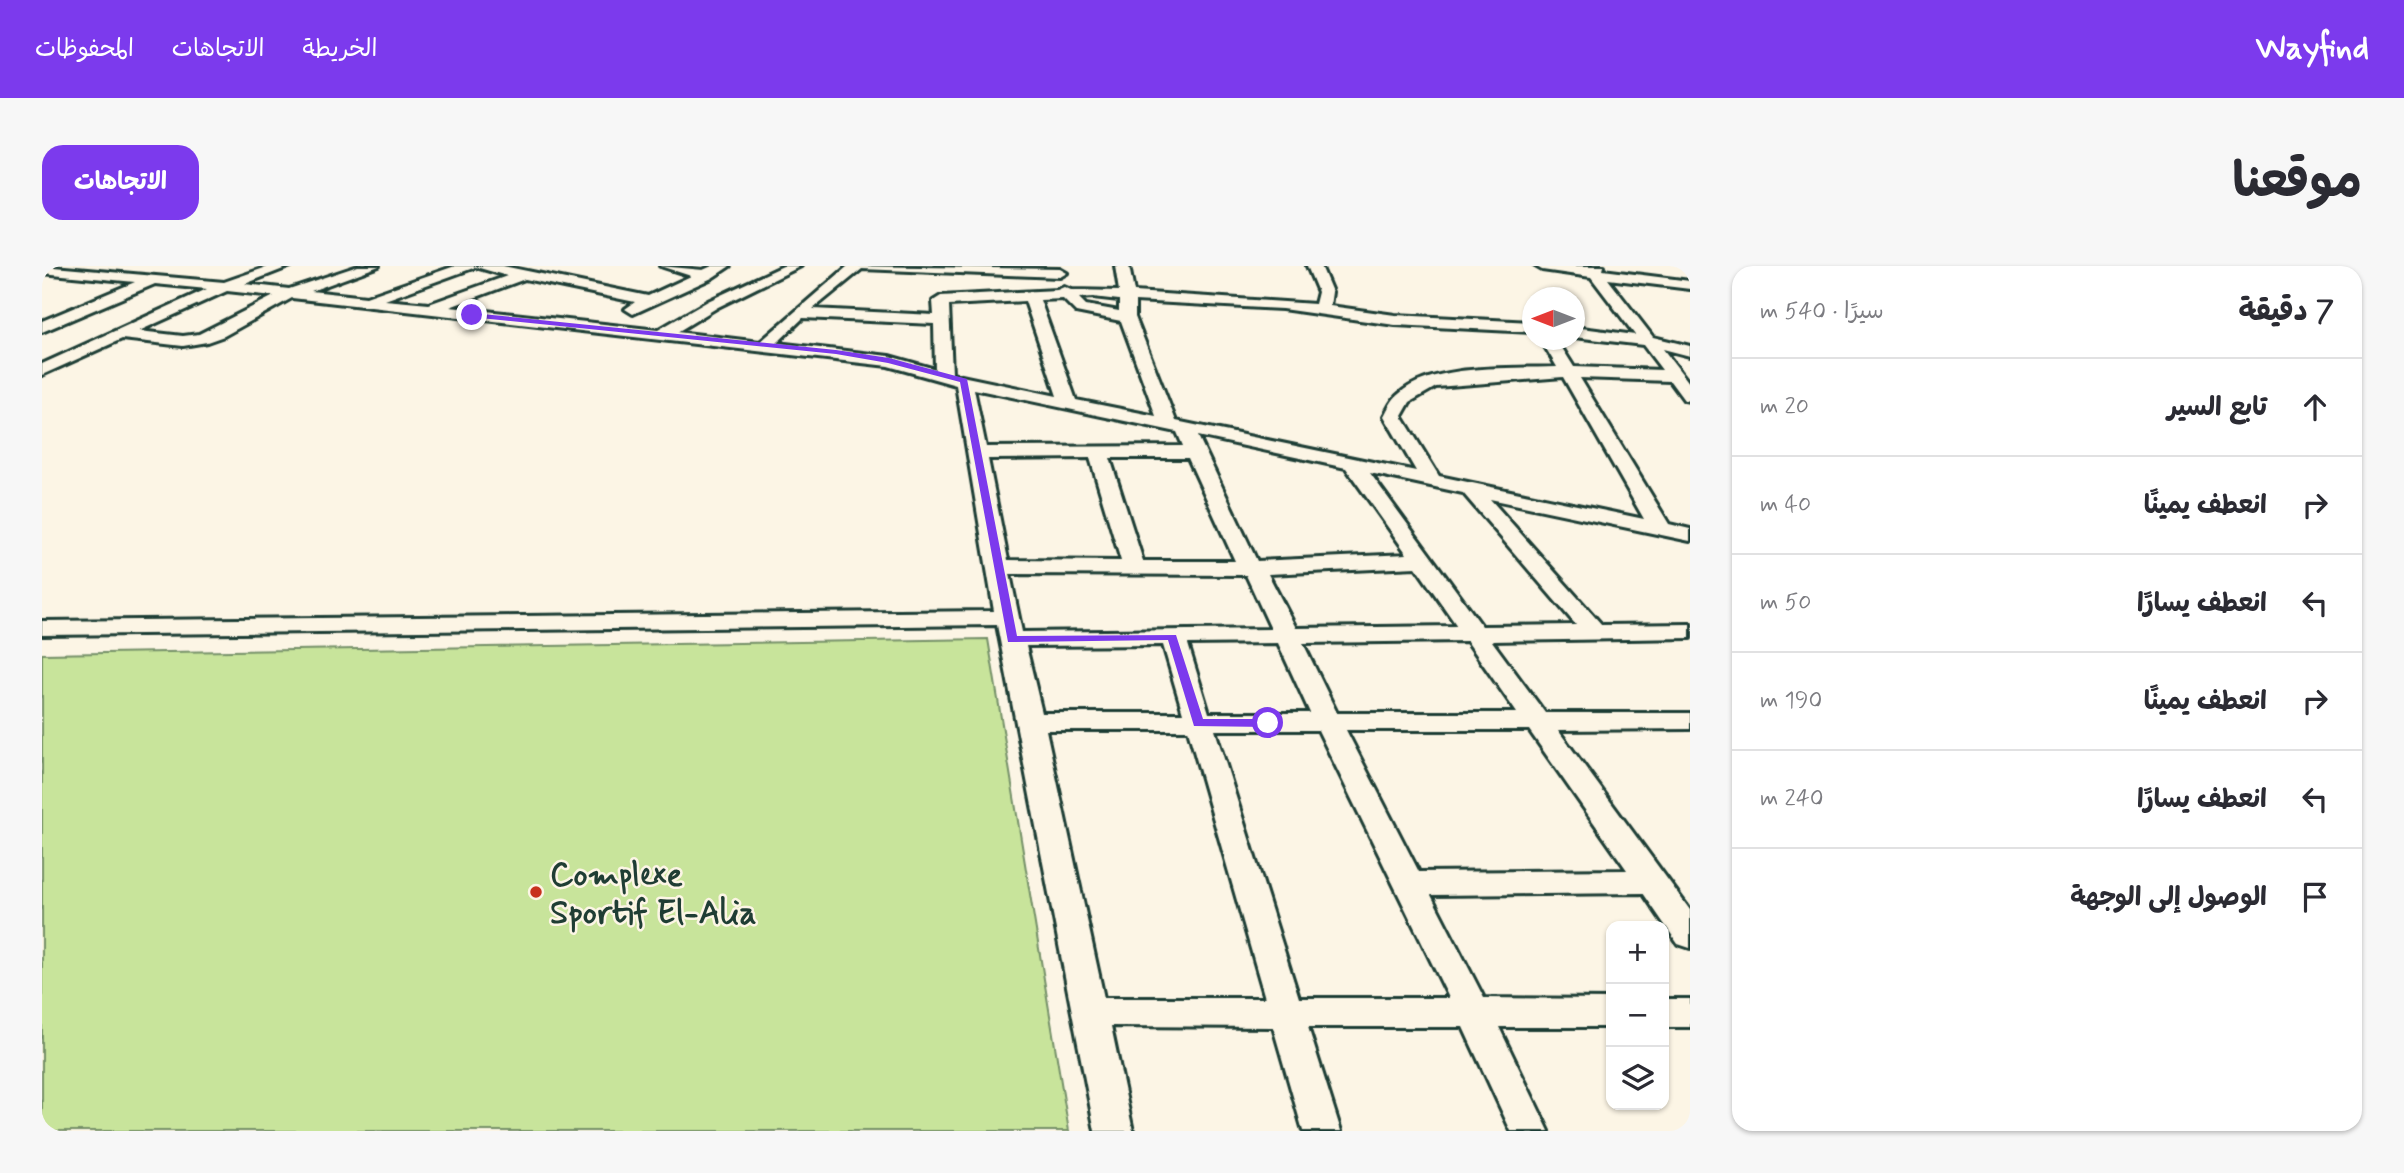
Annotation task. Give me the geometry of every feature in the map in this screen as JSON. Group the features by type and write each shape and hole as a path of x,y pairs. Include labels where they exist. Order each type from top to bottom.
{"street":[{"path":"77,273 97,266"},
{"path":"44,325 189,266"},
{"path":"42,370 225,286 284,266"},
{"path":"44,325 183,341 201,339 218,333 288,294 372,266"},
{"path":"363,302 469,266"},
{"path":"482,266 646,300"},
{"path":"432,309 549,266"},
{"path":"667,266 754,284"},
{"path":"605,328 646,300 723,266"},
{"path":"663,334 754,284 794,266"},
{"path":"766,345 799,313 857,266"},
{"path":"865,266 1031,297 1065,294 1127,296 1322,309 1395,320 1522,326"},
{"path":"1122,266 1127,317 1176,424 1195,452 1251,568 1290,635 1328,723 1476,1014 1530,1131"},
{"path":"1314,266 1325,292 1322,309"},
{"path":"1542,266 1596,269 1690,285"},
{"path":"42,269 225,286 836,352 898,363 954,378 1690,535"},
{"path":"942,281 1013,269 1059,269 1065,294 1081,309 1127,317"},
{"path":"1596,269 1690,396"},
{"path":"942,281 943,320 954,378 978,453 1008,620 1114,1131"},
{"path":"1031,297 1068,402"},
{"path":"799,313 943,320"},
{"path":"836,352 862,318"},
{"path":"1585,334 1690,351"},
{"path":"1650,345 1690,359"},
{"path":"1555,350 1661,528"},
{"path":"1430,478 1393,416 1403,399 1416,388 1432,382 1463,377 1568,372 1674,376"},
{"path":"1098,452 1134,568"},
{"path":"978,453 1195,452"},
{"path":"1352,462 1690,935"},
{"path":"1468,486 1595,632"},
{"path":"999,567 1251,568 1422,560"},
{"path":"42,612 1008,620 1172,637 1690,631"},
{"path":"42,628 1008,620"},
{"path":"1172,637 1322,1131"},
{"path":"1031,722 1687,724"},
{"path":"1410,884 1652,881"},
{"path":"1088,1012 1606,1013"},
{"path":"1669,1013 1690,1013"}],"green space":[{"name":"Complexe Sportif El-Alia","path":"988,639 1069,1131 42,1131 42,654"}],"place":[{"name":"Complexe Sportif El-Alia","path":"536,892"}],"route":[{"path":"472,315 836,352 918,367 944,377 964,380 1012,639 1172,637 1198,723 1268,723"}]}
